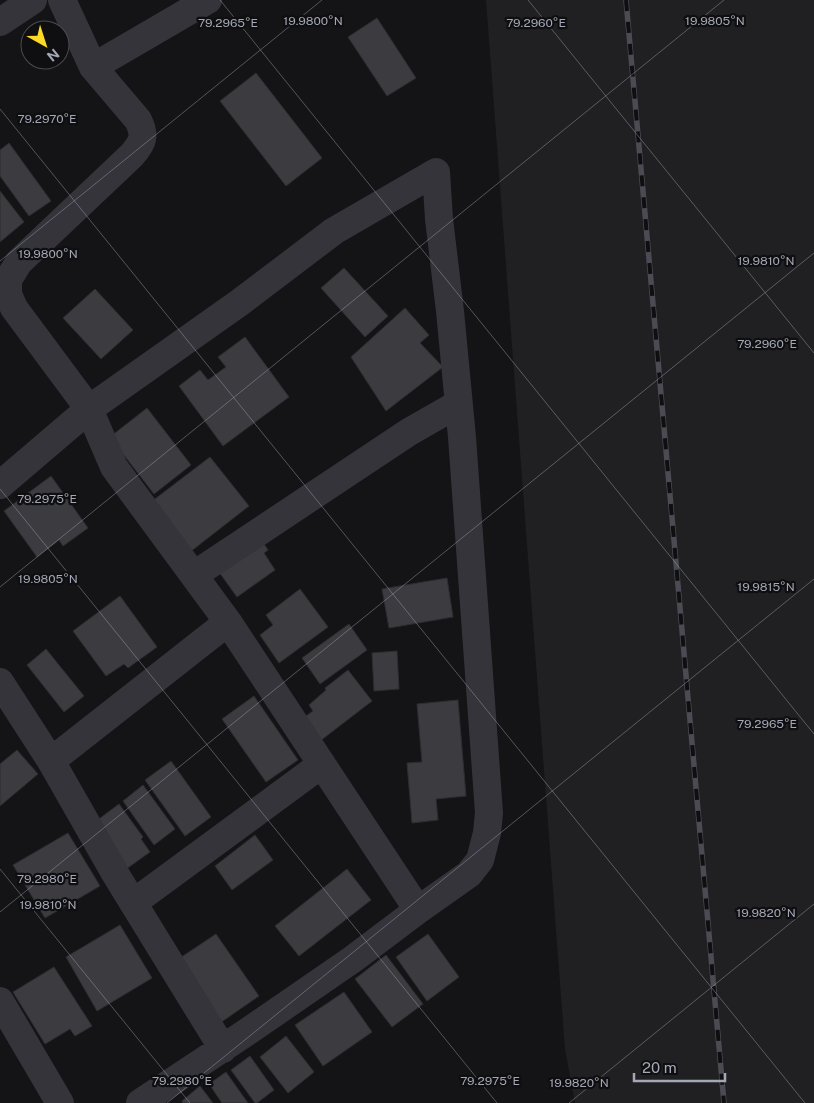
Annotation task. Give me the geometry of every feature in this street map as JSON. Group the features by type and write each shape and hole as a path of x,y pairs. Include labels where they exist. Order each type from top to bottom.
{"street":[{"path":"0,22 33,0"},
{"path":"62,0 93,67 138,120 143,130 142,141 132,155 19,262 8,280 8,294 14,308 89,409 114,467 228,622 418,910"},
{"path":"93,67 208,0"},
{"path":"0,485 89,409 239,303 334,231 436,172 439,220 462,437 489,813 487,834 480,860 469,874 353,959 140,1103"},
{"path":"194,575 409,432 458,404"},
{"path":"51,761 228,622"},
{"path":"0,682 51,761 133,904 222,1049"},
{"path":"133,904 322,764"},
{"path":"0,1001 60,1103"}],"shaded area":[{"path":"486,0 814,0 814,1103 575,1103 565,1049"}],"building":[{"path":"377,18 416,78 387,96 348,37"},
{"path":"256,73 322,158 286,186 220,101"},
{"path":"9,143 51,201 29,216 0,176 0,150"},
{"path":"0,191 24,222 0,242"},
{"path":"344,268 388,316 365,337 321,288"},
{"path":"95,289 133,330 101,359 63,318"},
{"path":"405,308 429,335 420,343 443,367 386,411 351,357"},
{"path":"245,337 289,397 223,446 179,386 200,370 208,380 226,367 218,357"},
{"path":"147,408 191,465 154,494 110,437"},
{"path":"210,457 249,506 190,552 151,502"},
{"path":"51,476 88,528 63,546 59,540 37,557 4,511"},
{"path":"262,541 268,550 264,553 275,570 237,597 219,572"},
{"path":"447,578 453,617 389,628 382,589"},
{"path":"300,589 328,627 279,663 260,635 273,625 266,615"},
{"path":"120,596 157,647 128,668 124,664 106,676 73,631"},
{"path":"349,624 367,650 320,684 302,658"},
{"path":"46,649 84,696 64,712 27,665"},
{"path":"397,651 399,689 374,691 372,653"},
{"path":"348,670 372,701 320,741 303,718 313,711 309,705 326,690 325,688"},
{"path":"254,696 298,760 266,782 222,719"},
{"path":"458,700 466,796 436,799 438,820 412,823 407,763 422,762 417,704"},
{"path":"17,750 38,774 0,806 0,764"},
{"path":"171,761 211,817 185,836 145,780"},
{"path":"143,785 175,829 154,845 123,801"},
{"path":"119,804 143,837 141,839 150,852 122,872 95,822"},
{"path":"68,833 100,886 45,918 13,865"},
{"path":"255,835 273,860 232,890 215,866"},
{"path":"347,869 371,900 299,956 275,926"},
{"path":"120,925 152,978 97,1011 66,957"},
{"path":"216,934 259,996 220,1023 177,960"},
{"path":"428,934 459,977 427,1001 396,957"},
{"path":"386,955 423,1004 392,1027 355,979"},
{"path":"54,967 92,1026 75,1036 70,1029 45,1044 13,992"},
{"path":"344,992 372,1032 323,1066 295,1025"},
{"path":"286,1036 314,1072 288,1093 260,1057"},
{"path":"250,1056 274,1090 257,1103 255,1103 231,1070"},
{"path":"226,1072 248,1103 222,1103 209,1084"},
{"path":"200,1086 213,1103 183,1103 182,1101"}],"railway":[{"path":"626,0 724,1103"}]}
